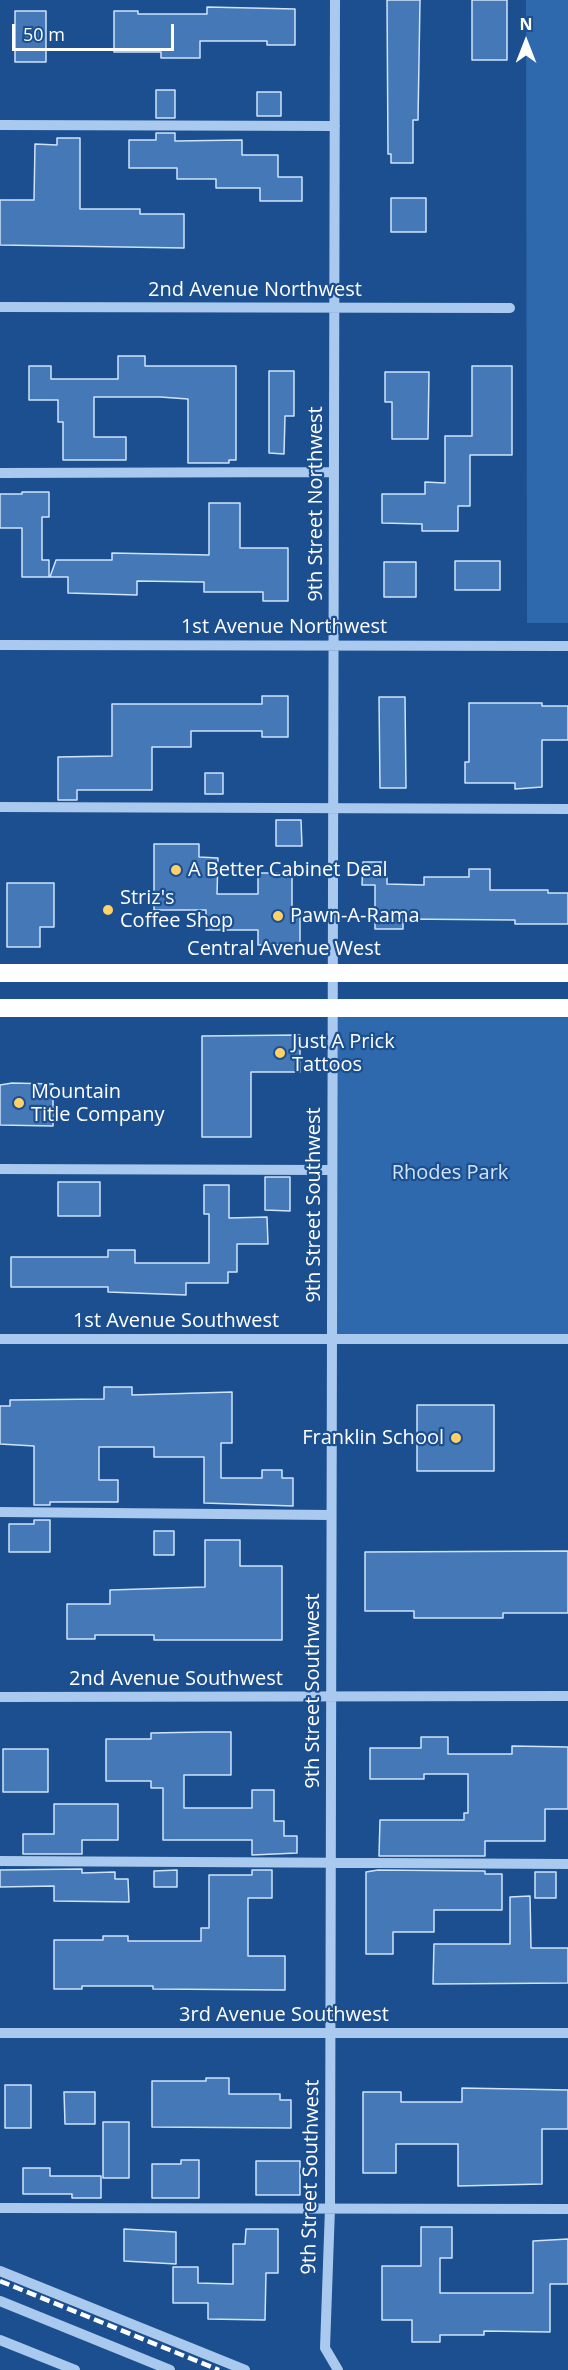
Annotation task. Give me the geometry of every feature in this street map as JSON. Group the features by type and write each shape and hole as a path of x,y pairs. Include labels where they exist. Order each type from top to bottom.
{"highway":[{"name":"Central Avenue West","path":"0,973 333,971 568,973"},
{"path":"0,1008 568,1008"}],"street":[{"name":"9th Street Northwest","path":"331,1009 333,971 335,0"},
{"path":"0,125 334,126"},
{"name":"2nd Avenue Northwest","path":"0,307 510,308"},
{"path":"0,473 334,472"},
{"name":"1st Avenue Northwest","path":"0,645 568,646"},
{"path":"0,807 568,809"},
{"name":"9th Street Southwest","path":"331,1009 333,1338 330,2208 326,2348 338,2370"},
{"path":"0,1169 331,1170"},
{"name":"1st Avenue Southwest","path":"0,1339 568,1339"},
{"path":"0,1512 331,1515"},
{"name":"2nd Avenue Southwest","path":"0,1697 568,1696"},
{"path":"0,1861 568,1864"},
{"name":"3rd Avenue Southwest","path":"0,2033 568,2033"},
{"path":"0,2208 568,2209"},
{"path":"0,2271 245,2370"},
{"path":"0,2301 170,2370"},
{"path":"0,2340 75,2370"}],"green space":[{"path":"526,0 568,0 568,623 527,623"},
{"name":"Rhodes Park","path":"568,1008 568,1339 333,1338 331,1009"}],"building":[{"path":"387,0 420,0 418,120 413,120 413,163 391,163 391,154 388,154"},
{"path":"472,0 507,0 507,60 472,60"},
{"path":"207,7 295,9 295,45 267,45 267,41 200,41 200,58 161,58 161,52 114,52 114,11 138,11 138,14 207,14"},
{"path":"15,11 46,11 46,62 15,62"},
{"path":"156,90 175,90 175,118 156,118"},
{"path":"257,92 281,92 281,116 257,116"},
{"path":"156,133 175,133 175,141 242,140 242,155 278,155 278,177 302,177 302,201 260,201 260,188 216,188 216,179 177,179 177,168 129,168 129,140 156,140"},
{"path":"57,138 80,138 80,209 140,209 140,214 184,214 184,248 0,245 0,200 34,200 35,144 57,145"},
{"path":"391,198 426,198 426,232 391,232"},
{"path":"118,356 145,356 145,366 236,366 236,460 229,460 229,463 188,463 188,399 94,397 94,437 126,437 126,460 63,460 63,422 58,422 58,400 29,400 29,366 51,366 51,379 118,379"},
{"path":"472,366 512,366 512,455 470,455 470,506 458,506 458,531 422,531 422,524 382,523 382,494 425,494 425,482 445,483 445,436 472,436"},
{"path":"269,371 294,371 294,416 285,416 284,454 269,453"},
{"path":"385,372 429,372 428,439 392,439 392,402 385,402"},
{"path":"22,492 49,492 49,517 42,517 42,560 49,560 49,577 22,577 22,528 0,528 0,494 22,494"},
{"path":"209,503 240,503 240,548 288,548 288,601 263,601 263,592 204,592 204,582 137,581 137,595 68,593 68,577 50,577 56,560 112,560 112,553 209,555"},
{"path":"455,561 500,561 500,590 455,590"},
{"path":"384,562 416,562 416,597 384,597"},
{"path":"262,696 288,696 288,737 262,737 262,731 191,731 191,747 152,747 152,790 77,790 77,800 58,800 58,757 112,756 112,704 262,704"},
{"path":"379,697 405,697 406,788 380,788"},
{"path":"469,703 542,703 542,706 568,706 568,740 542,740 542,787 515,789 515,783 465,783 465,762 469,762"},
{"path":"205,773 223,773 223,794 205,794"},
{"path":"276,820 301,820 302,846 276,846"},
{"path":"154,844 199,844 199,857 218,858 217,894 258,894 258,873 292,873 292,914 300,914 300,945 258,945 258,930 206,930 206,910 154,910"},
{"path":"363,862 387,862 387,884 424,885 424,877 469,877 469,869 490,869 490,890 548,890 548,893 568,893 568,924 515,924 515,920 403,919 403,929 375,929 375,885 362,885"},
{"path":"7,883 54,883 54,927 40,927 40,947 7,947"},
{"path":"300,1035 300,1072 251,1072 251,1137 202,1137 202,1036"},
{"path":"53,1084 53,1126 0,1125 0,1085"},
{"path":"265,1177 290,1177 290,1211 265,1210"},
{"path":"58,1182 100,1182 100,1216 58,1216"},
{"path":"204,1185 229,1185 229,1218 267,1217 268,1244 237,1244 237,1272 228,1272 228,1283 186,1283 186,1295 108,1292 108,1287 11,1287 11,1257 108,1257 108,1250 135,1250 135,1263 209,1263 209,1214 204,1214"},
{"path":"104,1387 132,1387 132,1395 232,1392 232,1443 221,1443 221,1478 262,1478 262,1470 282,1470 282,1478 293,1478 293,1506 204,1503 204,1457 154,1457 154,1447 99,1447 99,1480 118,1480 118,1502 50,1502 50,1505 34,1505 34,1446 0,1444 0,1406 10,1406 10,1400 104,1399"},
{"name":"Franklin School","path":"417,1405 494,1405 494,1471 417,1471"},
{"path":"34,1520 50,1520 50,1552 9,1552 9,1524 34,1524"},
{"path":"154,1531 174,1531 174,1555 154,1555"},
{"path":"205,1540 240,1540 240,1566 282,1566 282,1640 154,1640 154,1635 95,1635 95,1639 67,1639 67,1604 110,1604 110,1590 205,1587"},
{"path":"568,1551 568,1613 503,1613 503,1618 414,1618 414,1611 365,1611 365,1552"},
{"path":"231,1732 231,1775 184,1775 184,1808 252,1808 252,1790 274,1790 274,1821 284,1821 284,1836 297,1836 297,1853 252,1855 252,1840 163,1840 163,1788 151,1788 151,1781 106,1781 106,1739 151,1739 151,1733"},
{"path":"421,1737 448,1737 448,1754 512,1754 512,1746 568,1747 568,1809 545,1809 545,1841 485,1841 485,1856 379,1856 380,1820 464,1820 464,1813 468,1813 468,1774 424,1774 424,1779 370,1779 370,1748 421,1748"},
{"path":"3,1749 48,1749 48,1792 3,1792"},
{"path":"54,1804 118,1804 118,1840 82,1840 82,1854 23,1854 23,1834 54,1834"},
{"path":"82,1869 82,1873 115,1872 115,1879 128,1879 129,1902 54,1901 54,1886 0,1887 0,1870"},
{"path":"177,1870 177,1887 154,1887 154,1871"},
{"path":"252,1870 272,1870 272,1898 248,1898 248,1956 285,1956 285,1990 153,1989 153,1986 82,1986 82,1989 54,1989 54,1940 103,1940 103,1936 128,1936 128,1941 201,1941 201,1928 209,1928 209,1875 252,1875"},
{"path":"378,1870 485,1871 485,1874 502,1874 502,1910 434,1910 434,1932 393,1932 393,1954 366,1954 366,1872"},
{"path":"535,1872 556,1872 556,1898 535,1898"},
{"path":"530,1896 531,1948 568,1948 568,1983 433,1984 434,1944 510,1944 510,1897"},
{"path":"206,2078 229,2078 229,2094 280,2094 280,2100 291,2100 291,2128 152,2127 152,2081 206,2081"},
{"path":"5,2085 31,2085 31,2128 5,2128"},
{"path":"462,2088 568,2090 568,2129 542,2129 542,2184 458,2186 458,2144 396,2144 396,2173 363,2173 363,2092 401,2092 401,2102 462,2102"},
{"path":"64,2092 95,2092 95,2124 65,2124"},
{"path":"103,2122 129,2122 129,2178 103,2178"},
{"path":"181,2160 199,2160 199,2198 152,2198 152,2164 181,2164"},
{"path":"256,2161 300,2161 300,2195 256,2195"},
{"path":"23,2168 50,2168 50,2176 101,2176 101,2198 72,2198 72,2194 23,2194"},
{"path":"421,2227 452,2227 452,2258 440,2258 440,2293 533,2293 533,2241 568,2239 568,2284 550,2284 550,2332 484,2331 484,2335 440,2335 440,2342 412,2342 412,2320 382,2320 382,2266 421,2266"},
{"path":"124,2229 176,2232 176,2264 124,2261"},
{"path":"246,2229 278,2229 278,2273 266,2273 265,2320 208,2319 208,2303 173,2303 173,2267 198,2267 198,2283 233,2284 233,2244 245,2244"}],"railway":[{"path":"0,2281 219,2370"}],"place":[{"name":"A Better Cabinet Deal","path":"176,870"},
{"name":"Striz's Coffee Shop","path":"108,910"},
{"name":"Pawn-A-Rama","path":"278,916"},
{"name":"Just A Prick Tattoos","path":"280,1053"},
{"name":"Mountain Title Company","path":"19,1103"},
{"name":"Franklin School","path":"456,1438"}]}
